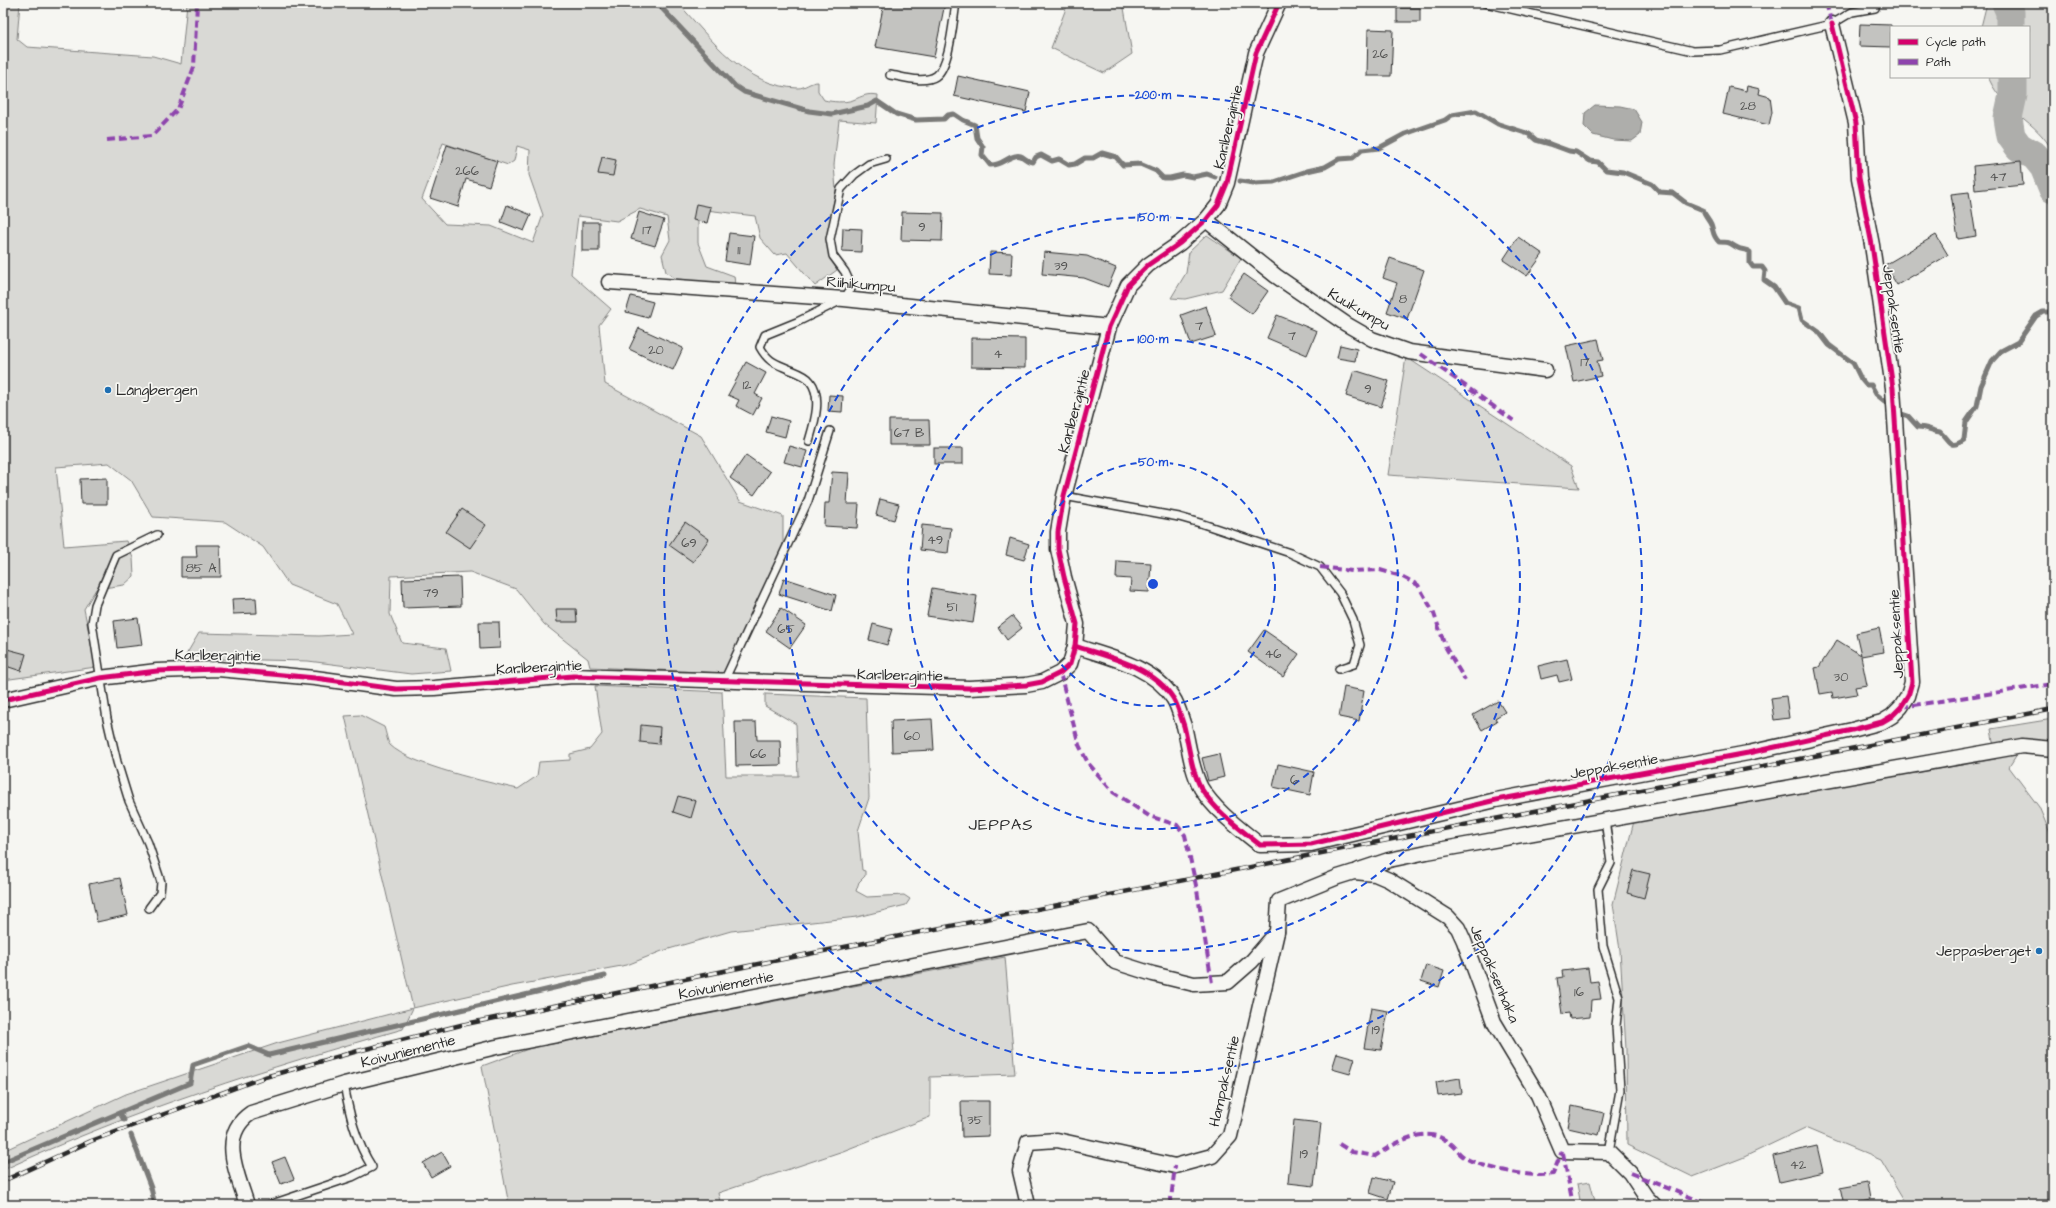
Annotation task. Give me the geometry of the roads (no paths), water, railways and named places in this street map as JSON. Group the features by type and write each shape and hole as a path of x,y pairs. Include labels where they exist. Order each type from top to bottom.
{"street":[{"name":"Karlbergintie","path":"3,700 100,678 157,672 218,669 315,678 396,689 434,688 573,676 969,688 1026,685 1042,682 1060,673 1070,664 1076,646 1077,624 1058,549 1058,532 1064,496 1109,327 1128,285 1148,265 1180,243 1206,220 1218,204 1228,183 1256,52 1279,3"},
{"name":"Jeppaksentie","path":"1076,646 1127,663 1145,672 1161,684 1173,698 1183,725 1194,770 1201,787 1216,808 1260,845 1311,844 1496,800 1748,754 1882,722 1901,707 1908,696 1912,682 1893,388 1872,245 1859,178 1856,123 1832,24"},
{"name":"Kuukumpu","path":"1206,220 1276,276 1346,324 1372,339 1409,352 1545,370"},
{"name":"Riihikumpu","path":"609,282 844,299 1109,327"},
{"path":"1354,872 1389,860 1427,852 2022,746 2053,749"},
{"name":"Jeppaksenhaka","path":"1279,901 1354,872 1375,874 1389,880 1448,917 1458,928 1464,941 1494,1022 1538,1095 1562,1151 1609,1152"},
{"name":"Hampaksentie","path":"1028,1205 1020,1170 1028,1142 1057,1140 1175,1166 1212,1156 1230,1136 1236,1102 1277,932 1279,901"},
{"name":"Koivuniementie","path":"247,1205 234,1163 232,1150 235,1130 241,1120 251,1113 344,1084 504,1045 1088,931 1115,962 1153,974 1194,984 1228,982 1252,961 1277,932"},
{"path":"1609,1152 1630,1173 1646,1197 1654,1205"}],"lane":[{"path":"890,75 920,80 935,76 944,64 956,3"},
{"path":"1484,3 1694,51 1720,50 1832,24 1852,12 1875,8"},
{"path":"809,441 815,421 816,398 810,380 793,370 767,359 760,347 765,335 797,322 844,299 852,287 845,272 832,256 830,239 841,189 859,171 869,164 886,159"},
{"path":"724,681 808,501 830,432"},
{"path":"1064,496 1179,517 1290,553 1320,567 1340,593 1353,620 1360,645 1354,664 1338,669"},
{"path":"149,908 160,894 161,882 148,842 129,801 119,769 100,678 92,623 95,605 116,555 157,535"},
{"path":"1605,820 1611,863 1598,889 1603,946 1619,998 1616,1026 1620,1090 1609,1152"},
{"path":"269,1205 352,1177 372,1167 364,1154 349,1114 344,1084"}],"waterway":[{"path":"657,3 735,86 744,92 809,111 832,114 868,106 877,101 896,114 916,120 944,119 948,115 954,114 975,125 977,138 983,147 982,155 990,165 997,164 1018,155 1030,162 1033,162 1036,157 1041,155 1052,161 1059,159 1069,165 1075,164 1085,158 1093,158 1102,153 1116,157 1123,165 1140,164 1156,171 1163,178 1183,175 1193,177 1207,174 1215,177"},
{"path":"2006,3 2010,12 2010,26"},
{"path":"2013,78 2013,95 2008,118 2011,136 2019,147 2035,156 2044,167 2053,189"},
{"path":"1240,181 1254,183 1274,182 1307,171 1325,167 1339,159 1353,158 1362,150 1379,148 1405,134 1445,120 1452,115 1476,111 1498,124 1529,134 1536,140 1576,152 1590,161 1598,162 1606,170 1623,172 1652,184 1660,192 1673,193 1686,203 1703,210 1711,224 1717,240 1750,252 1750,263 1753,267 1762,267 1765,271 1764,280 1774,287 1785,303 1799,308 1802,320 1819,332 1829,345 1853,363 1861,379 1866,385 1871,385 1876,394 1887,403"},
{"path":"1899,413 1908,416 1918,427 1940,432 1952,444 1959,443 1964,440 1966,422 1977,406 1981,386 1992,361 2001,351 2018,342 2036,316 2043,312 2053,312"},
{"path":"3,1162 190,1083 193,1065 248,1046 269,1055 605,976"},
{"path":"120,1113 124,1120"},
{"path":"131,1135 151,1188 155,1205"}],"railway":[{"path":"3,1181 91,1141 265,1077 358,1051 461,1025 763,963 2053,709"}],"place":[{"name":"Långbergen","path":"108,390"},
{"name":"Jeppasberget","path":"2039,951"}],"district":[{"name":"JEPPAS","path":"1001,824"}]}
